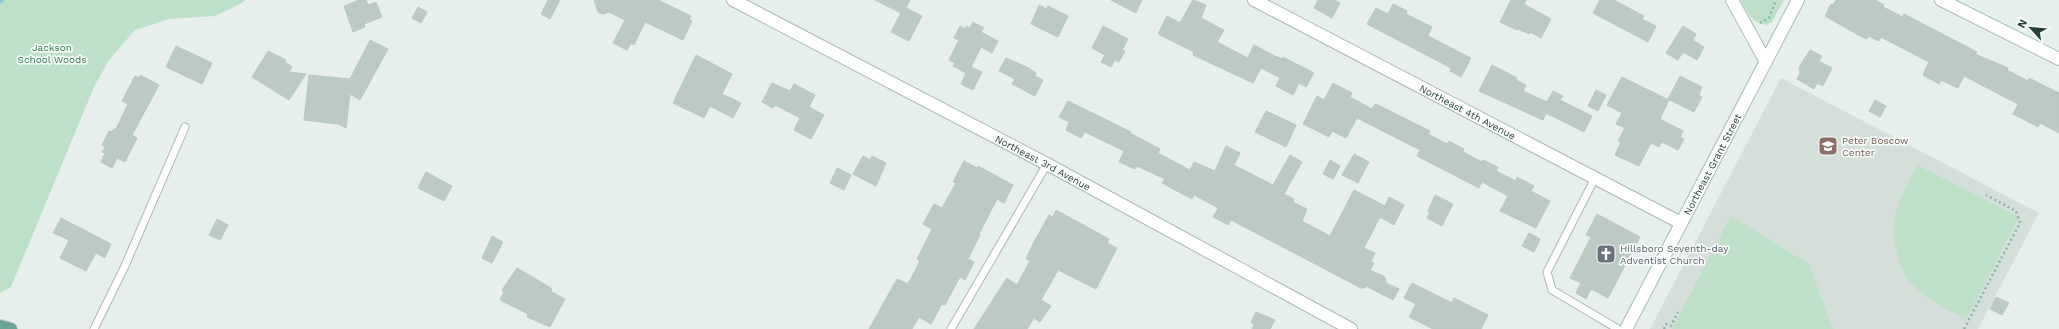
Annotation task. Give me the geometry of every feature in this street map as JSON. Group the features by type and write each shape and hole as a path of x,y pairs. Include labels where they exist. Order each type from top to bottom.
{"main road":[{"path":"0,326 11,329"}],"street":[{"name":"Northeast 3rd Avenue","path":"733,0 1047,164 1332,325 1351,329"},
{"name":"Northeast 4th Avenue","path":"1254,0 1682,223"},
{"path":"1732,0 1766,62"},
{"name":"Northeast Grant Street","path":"1626,329 1798,0"},
{"path":"1941,0 2059,59"}],"lane":[{"path":"94,329 124,268 185,127"},
{"path":"951,329 1047,164"},
{"path":"1595,178 1547,272 1552,290 1618,329"}],"path":[{"path":"1760,22 1769,18 1776,0"},
{"path":"1964,329 2020,223 2016,212 1986,196"},
{"path":"1664,329 1666,324 1671,326 1678,312"}],"shaded area":[{"name":"Peter Boscow Center","path":"1781,78 2039,213 1978,329 1650,329"}],"green space":[{"name":"Jackson School Woods","path":"0,0 245,0 242,3 215,16 169,19 135,30 109,60 94,87 11,287 0,293"},
{"path":"1741,0 1784,0 1772,22 1766,25 1753,19"},
{"path":"1917,165 2019,217 1966,319 1922,294 1905,275 1898,259 1894,232 1895,215 1902,195"},
{"path":"1731,216 1809,264 1833,329 1672,329"}],"building":[{"path":"359,0 366,0 368,5 376,2 382,17 364,24 365,27 353,32 344,6"},
{"path":"548,0 560,0 550,19 541,14"},
{"path":"594,0 658,0 691,16 689,20 692,21 683,40 645,22 634,45 631,43 627,50 613,43 625,20 609,12 603,14 598,12"},
{"path":"875,0 910,0 906,8 922,16 909,41 891,32 901,13"},
{"path":"1111,0 1142,0 1136,13"},
{"path":"1193,0 1206,5 1201,18 1224,30 1217,42 1248,58 1254,45 1275,56 1283,59 1283,57 1314,73 1306,87 1299,83 1293,95 1276,86 1280,78 1261,68 1253,83 1193,55 1194,52 1158,34 1167,16 1180,23"},
{"path":"1318,0 1334,0 1340,3 1332,18 1314,8"},
{"path":"1511,0 1526,0 1524,4 1551,19 1541,38 1530,32 1529,34 1518,29 1517,30 1500,22"},
{"path":"1600,0 1614,0 1644,16 1642,19 1656,26 1648,42 1593,13"},
{"path":"1836,0 1875,0 1884,5 1883,7 1903,17 1904,14 1977,52 1975,54 2008,68 2007,70 2028,81 2029,78 2059,93 2059,133 2040,123 2038,127 2013,114 2018,104 1964,76 1958,88 1941,80 1939,84 1923,75 1929,62 1881,37 1879,41 1868,36 1867,39 1860,36 1825,16 1831,4 1833,5"},
{"path":"1393,4 1407,11 1406,14 1432,27 1428,36 1471,58 1461,77 1450,71 1451,68 1367,24 1376,8 1388,14"},
{"path":"1039,5 1047,9 1048,6 1068,16 1058,37 1031,24"},
{"path":"418,7 427,12 421,23 412,18"},
{"path":"973,22 984,28 981,32 998,41 992,53 981,47 971,67 982,72 973,90 961,84 966,73 953,66 955,63 949,60 959,40 954,38 960,26 965,29 966,26 970,28"},
{"path":"1103,26 1128,39 1122,50 1125,51 1119,62 1115,60 1111,67 1101,62 1105,55 1092,48"},
{"path":"1683,26 1696,34 1693,40 1704,47 1697,60 1683,52 1678,60 1666,53"},
{"path":"370,40 388,49 360,100 350,94 346,128 338,124 304,120 309,75 350,79"},
{"path":"176,46 212,63 202,84 166,67"},
{"path":"1810,50 1822,56 1819,61 1832,68 1823,86 1817,83 1814,89 1797,79 1800,73 1799,67"},
{"path":"268,51 286,60 285,62 292,67 289,72 306,74 289,100 252,77"},
{"path":"696,55 732,74 722,94 741,103 733,118 710,106 704,118 673,103"},
{"path":"1006,58 1029,68 1036,73 1035,76 1043,80 1035,96 1012,84 1015,79 999,71"},
{"path":"1492,65 1517,78 1516,80 1526,85 1523,91 1547,102 1553,91 1563,96 1560,100 1592,116 1584,132 1546,113 1543,120 1479,91"},
{"path":"140,75 159,85 132,135 137,138 125,162 117,158 112,168 101,162 105,153 102,152 105,147 102,145 109,131 112,132 116,129 128,104 122,101 135,76 139,78"},
{"path":"1680,76 1702,87 1699,95 1702,97 1694,112 1668,99"},
{"path":"1622,77 1669,100 1660,119 1683,131 1680,137 1684,139 1678,150 1662,142 1659,147 1651,143 1639,166 1615,155 1621,142 1618,141 1625,128 1616,124 1622,113 1607,105"},
{"path":"772,83 790,91 794,84 815,95 809,107 824,115 811,139 794,130 800,118 775,105 773,108 762,102"},
{"path":"1333,83 1352,93 1350,97 1372,109 1375,104 1378,105 1430,131 1428,134 1447,144 1449,141 1464,149 1463,152 1482,162 1483,160 1498,167 1496,171 1516,181 1517,177 1534,186 1531,191 1550,201 1536,228 1500,211 1508,196 1482,182 1479,188 1417,156 1420,150 1357,118 1346,138 1332,131 1329,137 1303,124 1317,96 1324,100"},
{"path":"1596,90 1606,95 1598,111 1588,106"},
{"path":"1875,100 1886,106 1880,117 1869,111"},
{"path":"1068,101 1131,132 1130,133 1160,149 1158,153 1190,170 1194,162 1215,171 1226,146 1240,153 1234,165 1273,185 1290,155 1302,162 1284,194 1294,199 1293,202 1307,209 1302,221 1330,236 1354,190 1385,206 1389,197 1404,205 1394,225 1380,217 1364,248 1375,253 1371,262 1374,263 1370,270 1385,277 1386,283 1399,289 1393,300 1366,286 1365,288 1361,288 1231,220 1228,225 1213,217 1218,208 1194,195 1192,199 1162,183 1165,179 1137,166 1135,169 1119,162 1124,151 1085,132 1081,138 1066,130 1069,122 1059,117"},
{"path":"1266,111 1296,125 1286,147 1255,132"},
{"path":"1354,154 1369,162 1358,183 1342,175"},
{"path":"863,156 870,160 872,156 886,163 876,186 853,174"},
{"path":"1330,160 1340,166 1333,179 1323,174"},
{"path":"964,161 977,168 978,166 1013,185 1004,203 997,199 979,234 980,235 968,259 974,262 965,280 960,277 945,305 942,304 931,324 919,317 912,329 869,329 897,279 908,284 920,261 917,259 932,229 923,224 934,204 942,208 956,183 953,182"},
{"path":"837,168 851,175 844,190 830,183"},
{"path":"426,172 452,186 444,201 418,188"},
{"path":"1435,195 1453,204 1442,226 1427,218 1430,212 1428,211"},
{"path":"1056,210 1109,239 1107,243 1117,248 1096,289 1058,270 1041,300 1051,306 1040,322 1034,318 1027,329 974,329 1007,278 1017,285 1030,261 1026,259 1033,244 1049,215 1053,217"},
{"name":"Hillsboro Seventh-day Adventist Church","path":"1597,214 1640,237 1608,298 1591,289 1586,299 1576,293 1581,283 1570,278 1591,237 1586,235"},
{"path":"61,218 111,244 105,258 96,253 86,271 60,258 69,240 53,233"},
{"path":"217,219 228,225 220,240 209,235"},
{"path":"1529,233 1540,239 1534,252 1522,246"},
{"path":"492,236 503,242 492,263 482,258"},
{"path":"517,268 551,288 552,292 565,299 550,327 527,317 528,314 500,300 504,292 502,290"},
{"path":"1412,283 1452,303 1454,298 1488,315 1481,329 1433,329 1409,317 1416,304 1404,298"},
{"path":"1996,297 2009,303 2002,315 1990,309"},
{"path":"1256,312 1275,320 1270,329 1252,329 1254,324 1251,322"}],"place":[{"name":"Peter Boscow Center","path":"1828,146"},
{"name":"Hillsboro Seventh-day Adventist Church","path":"1606,254"}]}
